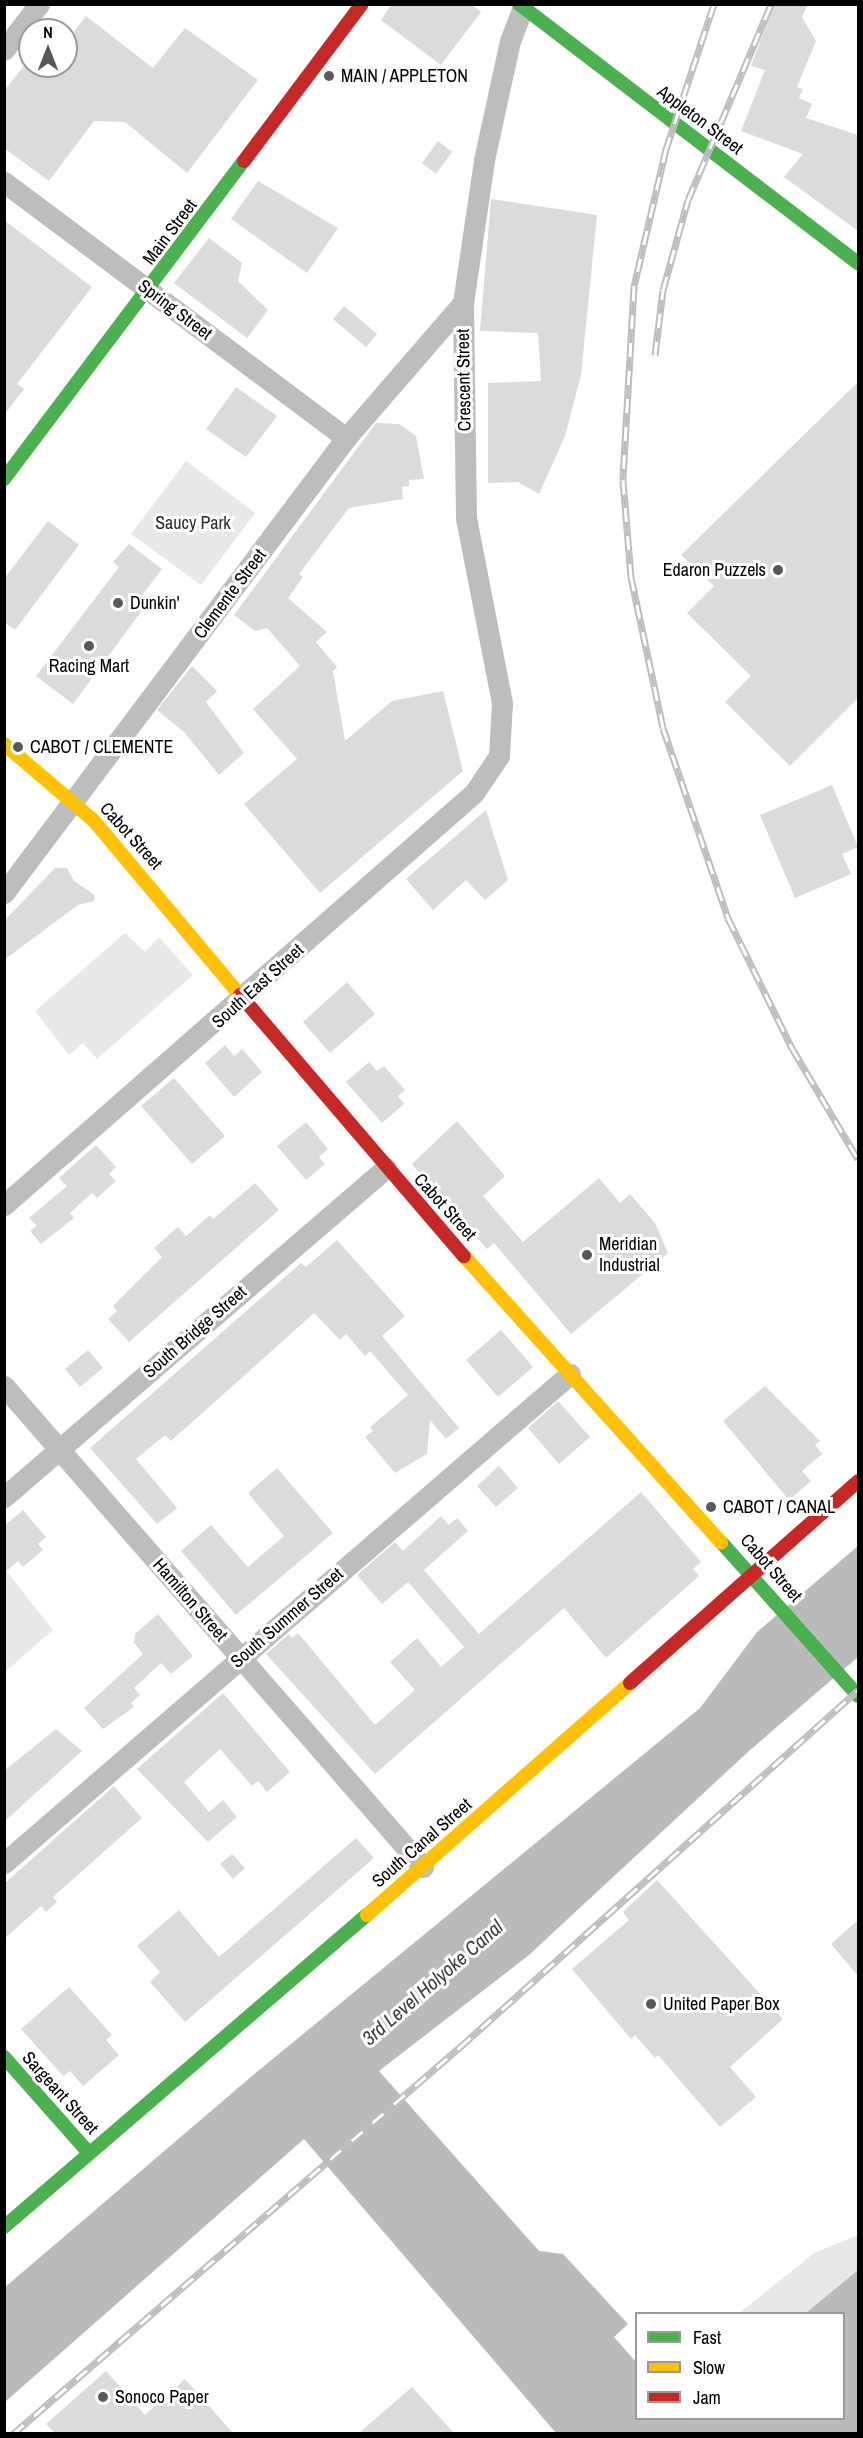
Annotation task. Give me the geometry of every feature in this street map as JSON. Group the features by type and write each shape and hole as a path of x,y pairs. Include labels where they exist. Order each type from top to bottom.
{"main road":[{"name":"Main Street","path":"4,478 362,4"},
{"name":"Appleton Street","path":"521,6 858,263"},
{"name":"Cabot Street","path":"4,744 75,802 244,998 386,1168 570,1374 753,1573 858,1696"},
{"name":"South Canal Street","path":"4,2227 423,1867 858,1481"},
{"name":"Sargeant Street","path":"4,2058 89,2153"}],"street":[{"path":"4,50 39,4"},
{"name":"Crescent Street","path":"499,756 502,703 466,518 463,303 484,160 510,41 521,6"},
{"name":"Spring Street","path":"4,182 346,438"},
{"name":"Clemente Street","path":"4,893 75,802 346,438 463,303"},
{"name":"South East Street","path":"4,1205 244,998 474,793 499,756"},
{"name":"South Bridge Street","path":"4,1497 386,1168"},
{"name":"South Summer Street","path":"4,1863 570,1374"},
{"name":"Hamilton Street","path":"4,1386 423,1867"}],"green space":[{"name":"Saucy Park","path":"186,461 255,513 201,585 131,534"},
{"path":"125,933 145,952 159,937 193,975 97,1059 83,1043 69,1055 35,1011"},
{"path":"4,1568 53,1630 5,1672 4,1672"},
{"path":"858,2235 858,2270 807,2312 740,2312 814,2253"}],"water":[{"name":"3rd Level Holyoke Canal","path":"858,1546 858,1657 749,1751 529,1955 379,2071 539,2251 563,2254 628,2324 614,2337 635,2361 635,2420 845,2420 845,2312 807,2312 858,2270 858,2433 556,2433 304,2139 5,2402 4,2288 252,2076 700,1708 757,1632"}],"building":[{"path":"392,4 471,4 481,12 441,65 381,20"},
{"path":"774,4 808,4 802,17 816,41 797,87 803,89 799,98 812,104 806,118 858,135 858,231 784,177 803,154 741,131 765,70 751,66"},
{"path":"86,16 153,68 185,28 258,80 187,173 125,122 94,121 49,181 4,148 4,91 18,73 18,78 78,78 78,26"},
{"path":"438,141 452,152 436,174 422,163"},
{"path":"258,181 338,228 307,273 231,219"},
{"path":"491,199 597,215 581,375 565,436 539,494 518,482 488,483 488,383 541,381 538,333 480,331"},
{"path":"4,220 92,287 17,384 24,389 4,415"},
{"path":"209,238 242,263 238,281 268,310 247,338 174,283"},
{"path":"344,306 377,334 366,347 333,319"},
{"name":"Edaron Puzzels","path":"858,382 858,698 790,766 725,702 751,676 687,613 714,586 681,555"},
{"path":"236,387 277,416 246,457 206,429"},
{"path":"376,423 399,424 416,436 424,479 409,480 409,486 402,487 403,499 349,508 299,574 303,577 288,598 327,632 316,642 337,667 333,671 345,741 392,701 443,691 463,771 320,893 244,804 297,759 253,709 300,666 267,628 255,631 234,615"},
{"name":"Racing Mart","path":"48,521 79,545 15,630 4,622 4,579"},
{"path":"129,544 162,569 136,603 143,609 73,704 36,676 119,567 113,562"},
{"path":"192,666 217,691 206,702 244,753 219,775 184,732 157,710"},
{"path":"832,785 858,847 842,854 851,874 795,898 760,815"},
{"path":"486,810 508,880 485,900 466,880 433,910 406,879"},
{"path":"55,868 67,868 74,881 95,895 94,901 78,905 4,960 4,921"},
{"path":"347,982 375,1014 330,1053 303,1022"},
{"path":"225,1045 234,1056 242,1049 262,1072 234,1097 205,1063"},
{"path":"369,1062 377,1071 384,1066 405,1090 398,1096 404,1104 382,1123 346,1082"},
{"path":"174,1078 225,1136 192,1164 141,1106"},
{"name":"Meridian Industrial","path":"457,1121 505,1176 483,1196 523,1242 599,1178 620,1203 630,1194 655,1223 668,1253 571,1334 494,1243 487,1249 412,1164"},
{"path":"306,1122 328,1149 319,1157 325,1164 306,1180 277,1146"},
{"path":"96,1145 116,1167 109,1174 116,1181 97,1198 92,1193 70,1213 74,1218 41,1244 30,1231 37,1226 29,1218 67,1186 59,1178"},
{"path":"255,1183 279,1210 129,1342 108,1319 117,1311 113,1306 162,1257 154,1248 178,1227 186,1236 210,1215 213,1219"},
{"path":"337,1240 405,1316 382,1336 459,1428 446,1439 430,1420 427,1454 395,1473 365,1437 373,1431 370,1427 408,1395 370,1351 365,1356 346,1334 340,1340 314,1313 171,1441 165,1435 136,1459 177,1508 157,1524 90,1448 301,1263 306,1267"},
{"path":"501,1330 533,1367 498,1397 466,1360"},
{"path":"88,1350 103,1368 80,1387 65,1369"},
{"path":"765,1386 820,1441 815,1445 822,1454 802,1471 811,1481 789,1500 723,1421"},
{"path":"558,1401 590,1437 559,1464 528,1428"},
{"path":"499,1466 518,1488 496,1507 477,1486"},
{"path":"277,1468 333,1533 236,1615 181,1551 211,1525 248,1567 284,1536 248,1493"},
{"path":"641,1492 701,1562 693,1569 699,1576 606,1658 564,1608 375,1774 266,1654 289,1634 292,1638 298,1633 375,1725 415,1690 390,1662 417,1638 441,1667 464,1647 408,1582 382,1604 357,1575 395,1542 403,1551 441,1516 449,1525 457,1518 468,1531 424,1570 479,1634"},
{"path":"23,1510 46,1537 38,1544 43,1550 23,1567 18,1561 4,1573 4,1526"},
{"path":"158,1614 193,1656 171,1674 161,1663 134,1688 140,1695 131,1703 134,1707 103,1729 84,1708 143,1654 134,1643 135,1634"},
{"path":"223,1693 290,1772 267,1792 258,1781 252,1786 220,1749 184,1782 209,1812 223,1800 237,1817 208,1842 137,1769"},
{"path":"56,1729 82,1751 4,1822 4,1771"},
{"path":"114,1786 142,1818 53,1897 57,1902 46,1912 41,1906 4,1939 4,1884"},
{"path":"356,1838 374,1858 185,2022 150,1982 160,1972 137,1946 179,1910 219,1957"},
{"path":"232,1854 245,1868 233,1879 220,1864"},
{"name":"United Paper Box","path":"657,1880 783,2019 730,2067 756,2097 720,2127 658,2055 655,2058 635,2035 631,2039 572,1969 629,1920 623,1912"},
{"path":"858,1920 858,1976 831,1944"},
{"path":"69,1987 112,2035 106,2040 119,2055 83,2086 70,2071 63,2076 21,2029"},
{"name":"Sonoco Paper","path":"106,2371 145,2415 185,2379 233,2433 55,2433 46,2424"},
{"path":"412,2387 454,2433 359,2433"}],"railway":[{"path":"714,4 666,149 634,287 623,480 631,577 663,728 728,918 792,1048 858,1159"},
{"path":"655,355 663,290 688,200 771,4"},
{"path":"13,2434 460,2047 858,1690"}],"traffic: fast":[{"path":"519,4 858,263"},
{"path":"4,479 244,161"},
{"path":"721,1542 858,1696"},
{"path":"4,2227 367,1915"},
{"path":"4,2057 89,2153"}],"traffic: slow":[{"path":"4,744 94,821 240,995"},
{"path":"464,1256 721,1542"},
{"path":"367,1915 630,1683"}],"traffic: jam":[{"path":"244,161 362,4"},
{"path":"240,995 464,1256"},
{"path":"630,1683 858,1481"}],"place":[{"name":"MAIN / APPLETON","path":"329,76"},
{"name":"Edaron Puzzels","path":"778,570"},
{"name":"Dunkin'","path":"118,603"},
{"name":"Racing Mart","path":"89,646"},
{"name":"CABOT / CLEMENTE","path":"18,747"},
{"name":"Meridian Industrial","path":"587,1255"},
{"name":"CABOT / CANAL","path":"711,1507"},
{"name":"United Paper Box","path":"651,2004"},
{"name":"Sonoco Paper","path":"103,2397"}]}
